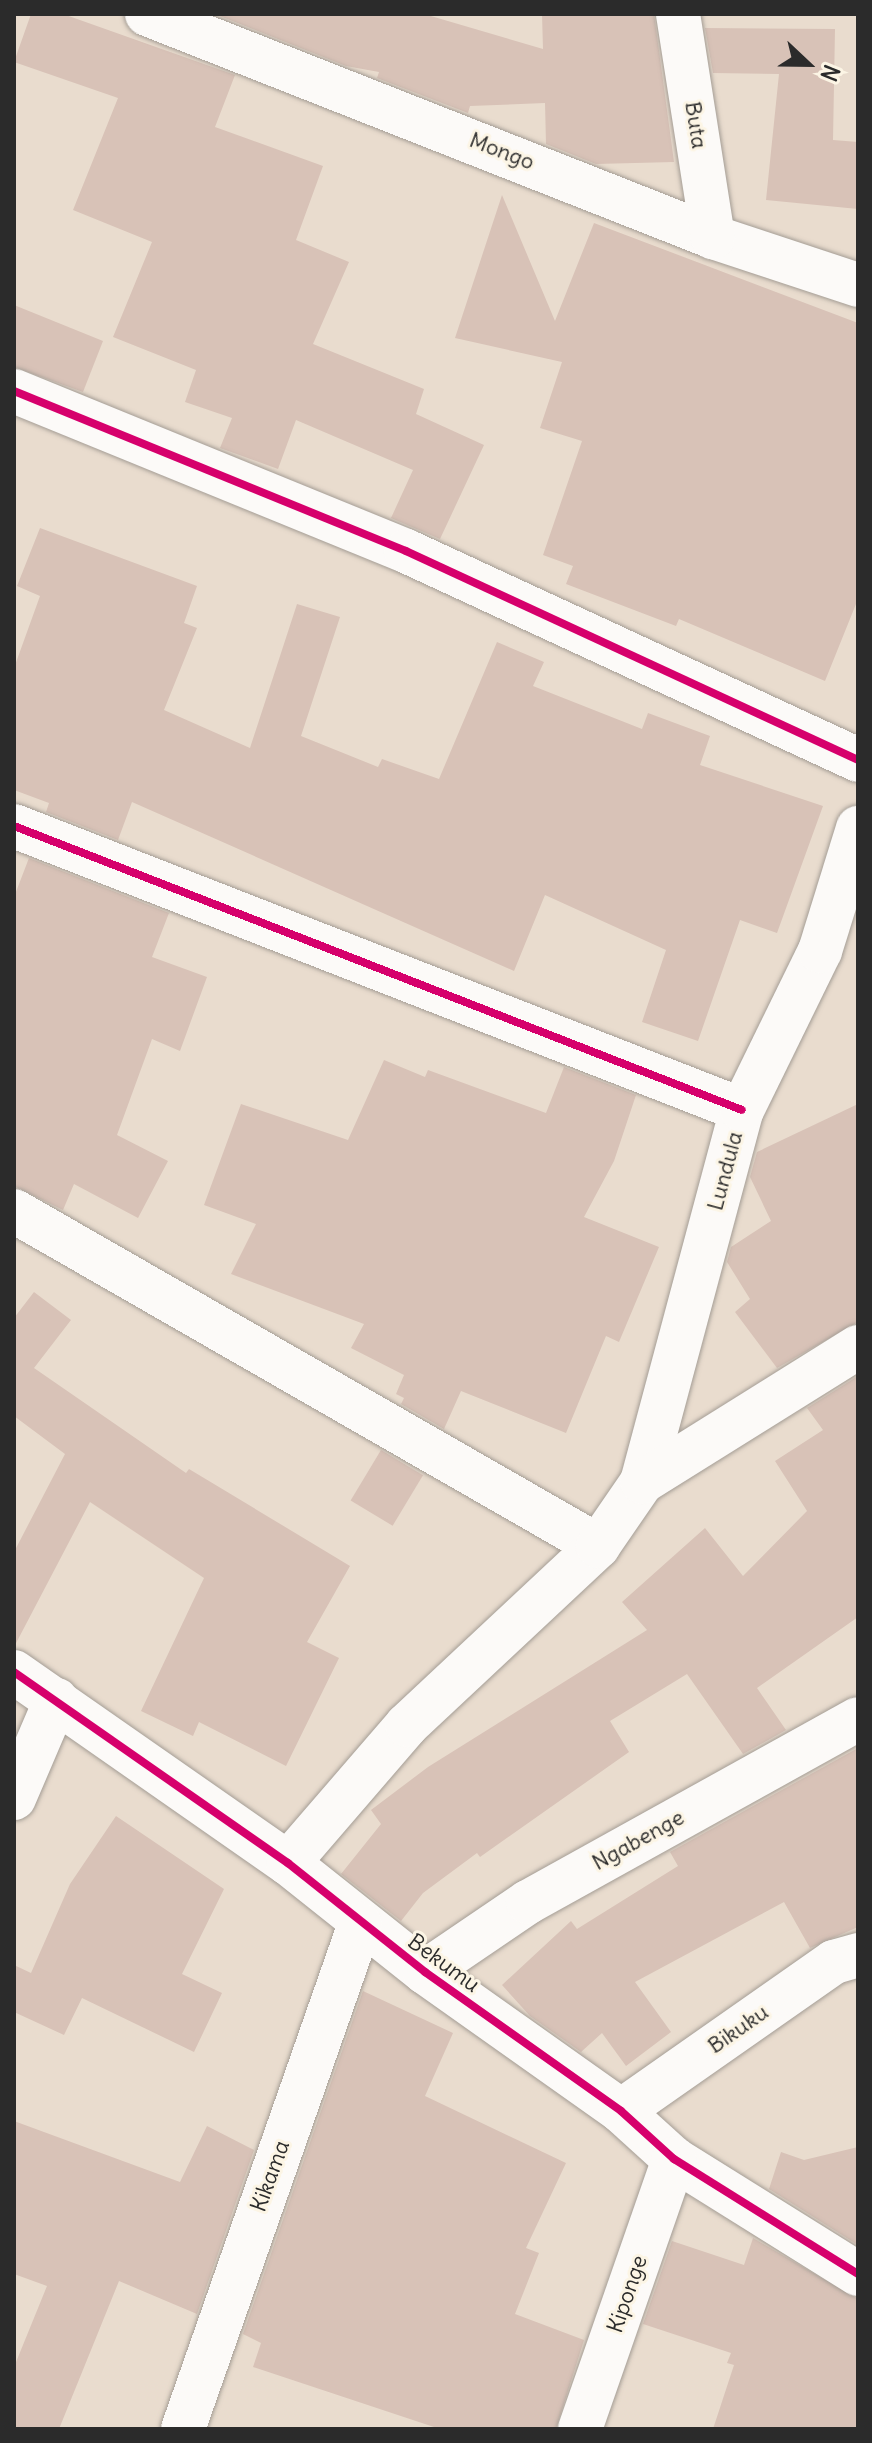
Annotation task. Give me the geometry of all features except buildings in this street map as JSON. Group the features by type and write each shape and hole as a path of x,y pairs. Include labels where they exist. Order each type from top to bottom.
{"street":[{"name":"Mongo","path":"147,14 212,27 713,237 858,285"},
{"name":"Buta","path":"678,14 713,237"},
{"path":"14,391 406,551 858,760"},
{"path":"14,826 742,1110"},
{"name":"Lundula","path":"642,1482 742,1110 839,944 858,828"},
{"path":"14,1211 598,1546"},
{"path":"288,1863 407,1725 598,1546 642,1482 858,1347"},
{"name":"Bekumu","path":"14,1672 40,1710 288,1863 360,1924 621,2111 674,2159 858,2274"},
{"path":"14,1798 40,1710"},
{"name":"Ngabenge","path":"425,1972 528,1902 858,1719"},
{"name":"Kikama","path":"183,2429 360,1924"},
{"name":"Bikuku","path":"621,2111 834,1962 858,1955"},
{"name":"Kiponge","path":"580,2429 674,2159"}],"cycle path":[{"path":"14,391 406,551 858,760"},
{"path":"14,826 742,1110"},
{"path":"14,1672 288,1863 425,1972 621,2111 674,2159 858,2274"}]}
